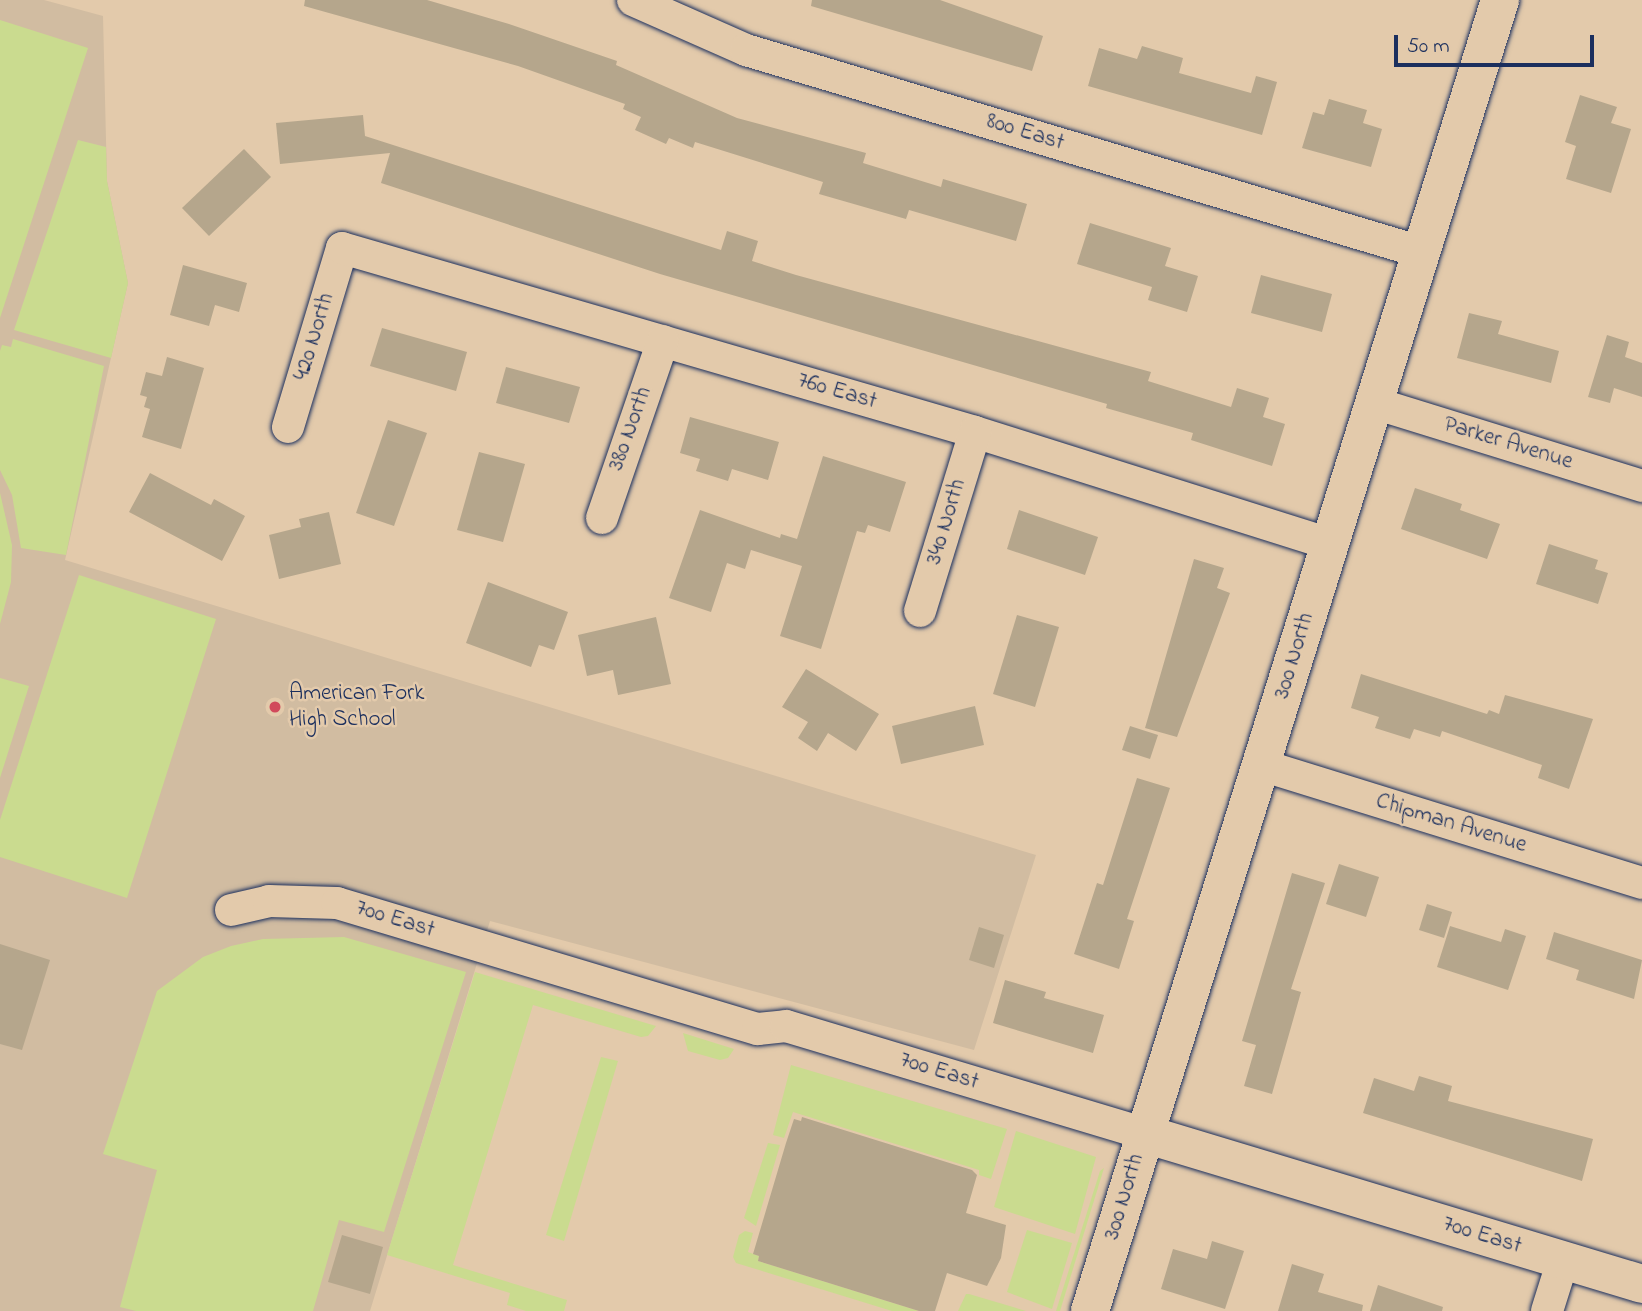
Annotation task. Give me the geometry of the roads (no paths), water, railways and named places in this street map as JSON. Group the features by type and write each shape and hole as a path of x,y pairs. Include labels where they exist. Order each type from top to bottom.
{"street":[{"name":"800 East","path":"634,0 686,11 746,50 1421,252"},
{"name":"300 North","path":"1090,1311 1500,0"},
{"name":"760 East","path":"342,248 975,432 1330,544"},
{"name":"420 North","path":"288,427 342,248"},
{"name":"380 North","path":"602,518 663,341"},
{"name":"Parker Avenue","path":"1374,403 1642,486"},
{"name":"340 North","path":"920,611 975,432"},
{"name":"Chipman Avenue","path":"1261,765 1642,883"},
{"name":"700 East","path":"231,910 270,901 337,903 758,1029 786,1026 1642,1284"},
{"path":"1547,1311 1563,1260"}],"place":[{"name":"American Fork High School","path":"275,707"}]}
